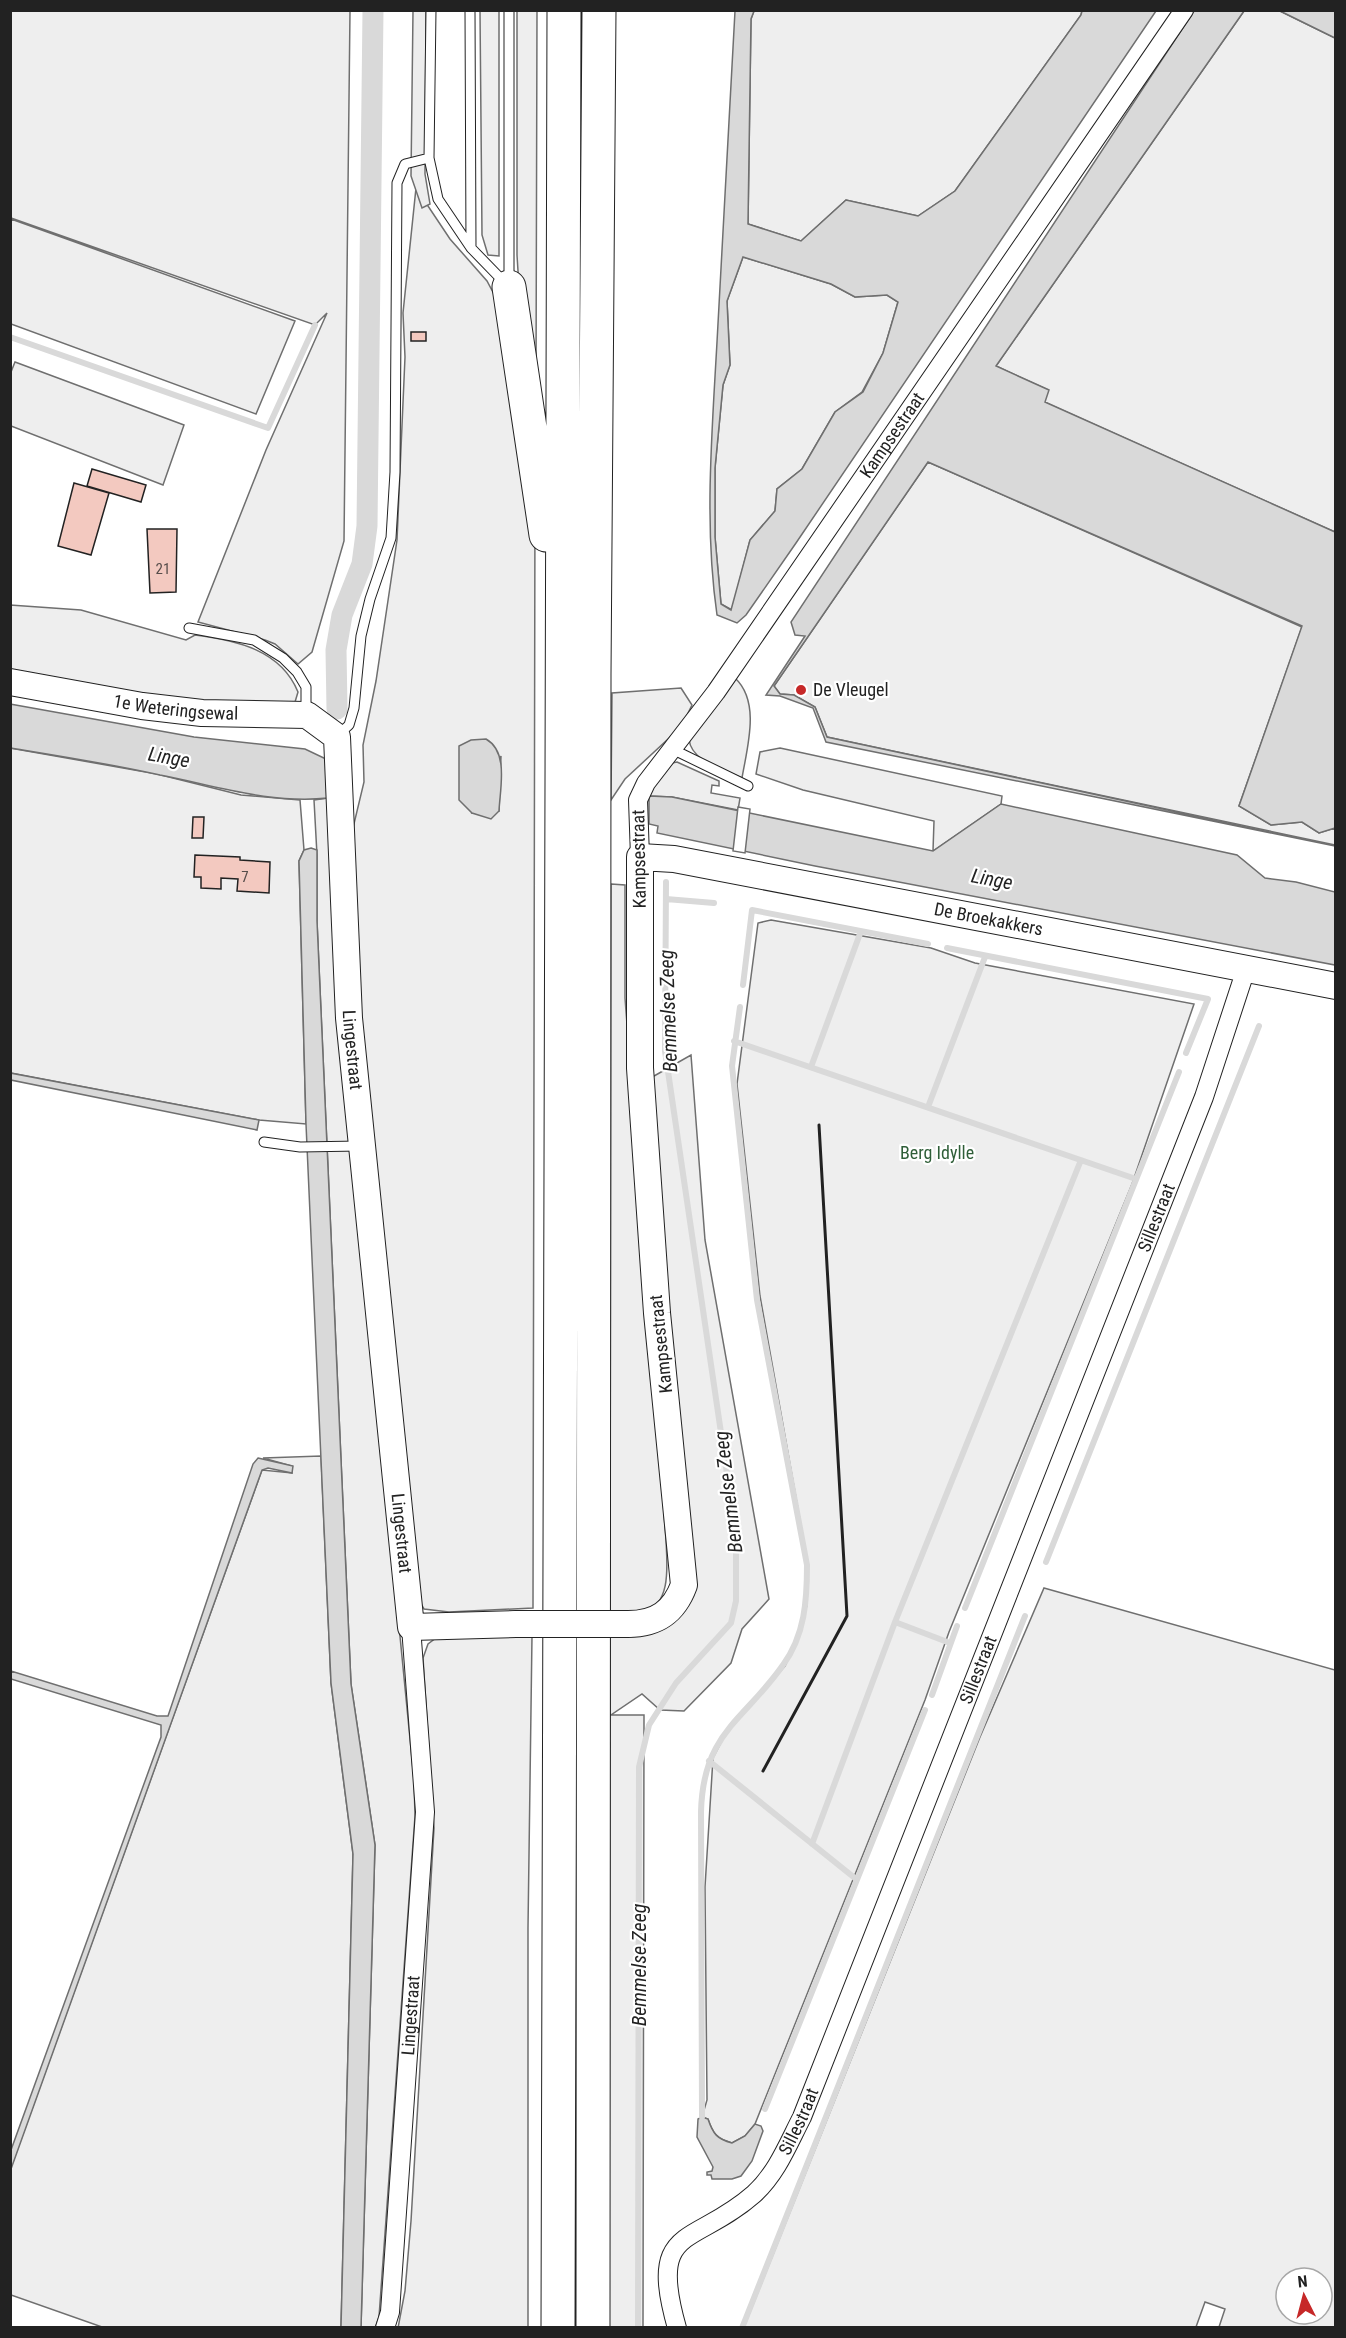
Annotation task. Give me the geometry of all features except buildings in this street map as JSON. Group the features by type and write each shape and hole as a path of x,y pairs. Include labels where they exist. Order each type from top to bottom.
{"highway":[{"path":"558,2328 560,592 564,10"},
{"path":"593,2328 594,675 599,10"},
{"path":"509,287 543,524 560,592"}],"street":[{"name":"Kampsestraat","path":"411,1627 648,1624 662,1616 679,1599 684,1585 657,1313 640,1068 638,800 646,783 716,692 1184,10"},
{"name":"1e Weteringsewal","path":"10,682 142,706 202,713 307,715"},
{"path":"307,715 337,737"},
{"name":"Lingestraat","path":"337,737 349,1018 411,1627 425,1812 390,2312 385,2328"},
{"name":"De Broekakkers","path":"640,857 674,859 1335,986"},
{"name":"Sillestraat","path":"677,2328 666,2281 674,2248 684,2238 756,2192 778,2163 802,2117 1204,1097 1246,969"}],"lane":[{"path":"431,10 429,158 438,199 471,248 509,287"},
{"path":"470,10 471,248"},
{"path":"509,10 509,287"},
{"path":"337,737 349,725 354,708 361,636 370,599 391,538 395,472 397,183 405,164 429,158"},
{"path":"189,628 254,640 283,658 297,672 306,687 307,715"},
{"path":"672,749 748,786"},
{"path":"264,1142 300,1147 362,1146"}],"green space":[{"path":"10,11 350,11 344,541 312,652 298,664 275,644 198,622 266,450 327,313 315,325 11,218"},
{"path":"480,11 499,11 499,256 488,255 482,235"},
{"path":"517,11 537,11 536,385 521,319 517,255"},
{"path":"754,11 1082,11 955,191 918,216 846,200 801,241 748,224 751,19"},
{"path":"1244,11 1280,11 1335,38 1335,532 1044,402 1048,390 996,366"},
{"path":"416,188 450,239 487,281 496,298 535,487 533,1608 449,1612 424,1609 418,1599 355,996 347,853 364,782 363,745 376,681 397,540 405,357 403,313","holes":["501,756 499,811 472,813"]},
{"path":"11,219 295,321 256,414 11,324"},
{"path":"743,257 831,284 855,297 887,295 898,302 883,353 862,392 835,412 802,469 777,489 775,511 750,540 732,610 721,604 715,537 715,468 723,385 730,365 727,301"},
{"path":"15,362 184,425 163,485 11,426 11,372"},
{"path":"928,462 1302,627 1239,806 1271,825 1302,822 1319,833 1335,828 1335,845 827,737 815,707 794,695 780,694 774,686"},
{"path":"10,605 81,610 186,640 195,635 241,644 269,657 280,666 298,692 295,702 243,710 11,673"},
{"path":"735,678 743,688 750,712 749,740 742,778 702,759 691,747 689,739"},
{"path":"681,688 692,705 681,727 625,779 611,800 612,693"},
{"path":"10,748 157,774 241,795 300,800 304,850 299,861 306,1124 259,1120 11,1073"},
{"path":"780,748 1002,796 1001,804 933,851 934,821 803,790 756,774 760,752"},
{"path":"677,762 719,781 719,786 712,785 711,793 740,798 738,810 672,797 649,796 650,788 672,763"},
{"path":"328,798 336,979 414,1780 415,1816 379,2317 375,2328 361,2327 375,1845 351,1684 317,921 314,800"},
{"path":"611,884 625,885 625,998 667,1560 666,1582 659,1601 644,1614 632,1616 610,1615"},
{"name":"Berg Idylle","path":"771,920 931,948 975,963 1194,1004 1132,1184 949,1632 925,1700 755,2124 745,2136 732,2143 716,2135 708,2119 702,2117 707,2100 705,1887 713,1758 727,1731 785,1666 799,1636 807,1605 808,1565 760,1296 737,1084 758,923"},
{"path":"691,1055 705,1240 769,1599 742,1629 731,1663 684,1711 660,1710 642,1694 611,1715 644,1715 643,2327 609,2328 610,1635 677,1608 647,1080"},
{"path":"321,1456 331,1683 353,1854 341,2327 102,2327 11,2295 10,2170 262,1470 292,1473 292,1466 263,1458"},
{"path":"1044,1588 1335,1670 1335,2327 1219,2327 1225,2309 1205,2302 1196,2327 744,2327 980,1737"},
{"path":"532,1636 528,1928 528,2327 398,2328 405,2291 411,2221 434,1828 423,1658 428,1644 436,1638"}],"shaded area":[{"path":"413,11 426,11 425,174 430,204 422,208 411,176"}],"water":[{"path":"735,11 754,11 751,19 748,224 801,241 846,200 918,216 955,191 1082,11 1156,11 796,543 746,615 737,623 717,615 710,513 713,410","holes":["743,257 831,284 855,297 887,295 898,302 883,353 863,392 835,412 802,469 777,489 775,511 750,540 731,610 721,604 715,537 715,468 723,385 730,365 727,301"]},
{"path":"1194,11 1244,11 996,366 1049,390 1045,402 1335,532 1335,828 1319,833 1302,822 1271,825 1239,806 1302,626 928,462 774,686 780,694 794,695 815,707 827,737 1335,846 826,742 813,708 780,696 766,695 805,636 795,635 791,622"},
{"path":"1280,11 1335,11 1335,38"},
{"name":"Linge","path":"10,704 194,737 305,749 326,759 328,798 264,796 123,767 11,748"},
{"path":"486,739 498,752 502,771 499,811 491,819 472,813 459,800 459,746 471,740"},
{"name":"Linge","path":"649,796 672,797 933,851 1001,804 1237,855 1265,878 1296,882 1335,892 1335,965 815,866 657,833 658,826 649,824"},
{"path":"311,848 317,850 317,921 351,1684 375,1845 361,2328 341,2327 353,1854 331,1683 306,1124 299,861 304,850"},
{"path":"10,1073 259,1120 257,1130 11,1080"},
{"path":"258,1458 293,1466 292,1473 268,1468 262,1470 11,2169 11,2150 161,1737 161,1725 11,1679 11,1671 157,1716 168,1716 253,1464"},
{"path":"702,2117 708,2119 716,2135 732,2143 745,2136 755,2124 761,2126 763,2131 752,2161 741,2176 732,2179 712,2179 711,2175 707,2175 713,2167 697,2137 698,2119"}],"pier":[{"path":"738,807 750,809 745,853 733,851"}],"waterway":[{"path":"337,709 336,650 342,615 362,564 367,526 373,10"},
{"path":"10,337 268,428 315,325"},
{"name":"Bemmelse Zeeg","path":"638,2328 639,1767 649,1725 676,1683 731,1623 736,1601 736,1535 665,1051 666,882"},
{"path":"666,899 714,903"},
{"path":"743,985 752,910 928,944"},
{"path":"811,1067 861,931"},
{"path":"947,948 1208,999 1186,1053"},
{"path":"928,1107 985,957"},
{"path":"702,2117 701,1812 703,1785 709,1763 718,1745 790,1654 803,1617 807,1578 807,1565 757,1300 732,1066 740,1007"},
{"path":"1046,1562 1259,1026"},
{"path":"734,1041 1136,1179"},
{"path":"965,1608 1179,1072"},
{"path":"812,1844 895,1622 1081,1160"},
{"path":"742,2328 1025,1616"},
{"path":"895,1622 950,1643"},
{"path":"932,1695 957,1626"},
{"path":"765,2109 925,1710"},
{"path":"709,1761 856,1879"}],"wall":[{"path":"763,1771 847,1616 819,1125"}],"place":[{"name":"De Vleugel","path":"801,690"}]}
